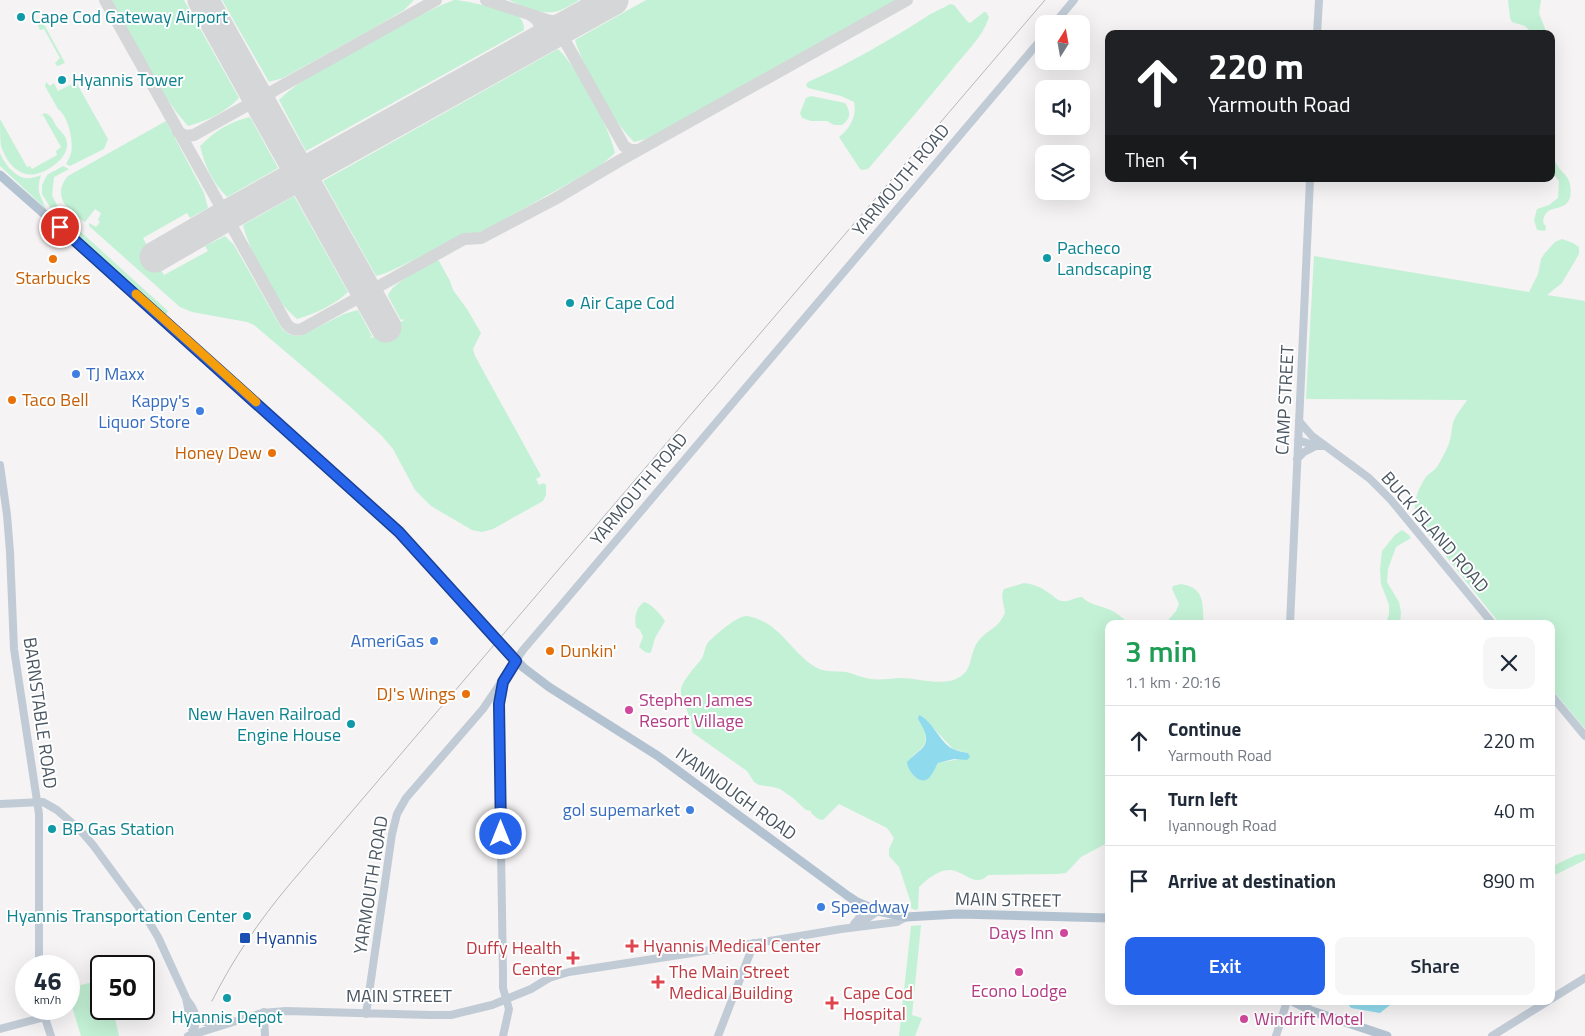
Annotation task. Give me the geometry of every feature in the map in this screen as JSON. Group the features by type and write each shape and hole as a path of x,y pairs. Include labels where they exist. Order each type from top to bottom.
{"main road":[{"path":"1062,15 1074,0"},
{"path":"1317,30 1318,0"},
{"name":"YARMOUTH ROAD","path":"366,1014 391,838 402,803 486,705 516,661 564,602 750,380 1035,47"},
{"name":"IYANNOUGH ROAD","path":"0,170 47,216"},
{"name":"IYANNOUGH ROAD","path":"0,175 389,522 416,549 516,661 543,683 658,756 857,902 878,911"},
{"name":"CAMP STREET","path":"1290,620 1310,182"},
{"name":"BUCK ISLAND ROAD","path":"1299,421 1312,436 1369,478 1391,500 1490,620"},
{"path":"1298,438 1312,436"},
{"path":"1298,438 1316,446 1325,446"},
{"path":"1297,458 1316,446"},
{"name":"BARNSTABLE ROAD","path":"0,465 10,552 14,649 38,801 40,826 39,955"},
{"path":"503,682 499,710 503,981 508,1011 503,1036"},
{"path":"1555,700 1585,736"},
{"path":"486,705 493,706 499,710"},
{"path":"0,804 43,802 57,810 80,830 99,852 154,931 186,998 193,1007 196,1016 192,1035"},
{"path":"854,924 860,917 857,902"},
{"name":"MAIN STREET","path":"842,928 862,922 878,911 906,917 958,914 1105,918"},
{"name":"MAIN STREET","path":"192,1035 264,1012 446,1015 489,1006 561,974 594,967 842,928 896,922 906,917"},
{"path":"718,1036 754,943"},
{"path":"1555,997 1585,978"},
{"path":"186,998 192,1035"},
{"path":"1276,1036 1286,1005"},
{"path":"1301,1005 1320,1014 1387,1036"},
{"path":"1492,1036 1542,1005"},
{"path":"264,1012 265,1036"},
{"path":"196,1016 209,1023 228,1023"},
{"path":"0,1029 34,1020"},
{"path":"46,1020 51,1036"}],"green space":[{"path":"111,0 184,0 239,98 228,108 216,115 188,126 176,112 146,65"},
{"path":"222,0 414,0 404,10 372,29 283,78 269,82"},
{"path":"454,0 497,9 518,16 521,19 524,30 306,151 279,100 319,71 419,16"},
{"path":"509,0 579,0 560,10 542,12"},
{"path":"646,0 899,0 674,126 650,138 634,142 608,108 585,65 575,40"},
{"path":"1508,0 1541,0 1539,13 1545,30 1529,30 1525,26 1512,22"},
{"path":"950,4 954,5 970,23 986,12 989,17 986,24 967,52 868,169 860,169 839,137 852,122 854,102 841,96 808,88 806,85 808,82 868,52"},
{"path":"41,19 65,63 57,66 55,63 60,58 44,29 40,30 37,23"},
{"path":"558,49 574,69 592,98 600,113 615,153 600,166 487,229 476,233 462,234 414,260 376,276 323,181"},
{"path":"46,82 50,86 54,83 58,91 76,82 108,139 104,149 70,166 66,164 72,148 69,129 65,117 58,109 45,86"},
{"path":"811,96 845,103 849,112 847,120 842,125 834,125 827,121 811,121 802,118 800,113 806,98"},
{"path":"45,113 51,117 64,136 67,143 66,149 64,155 53,166 39,173 26,174 17,170 10,163 3,151 1,146 0,119 27,167 30,166 32,169 57,155 56,151 61,147 43,115 40,116"},
{"path":"250,117 278,168 227,197 217,186 210,173 200,146 223,128"},
{"path":"166,121 204,193 208,208 190,218 187,213 143,238 150,251 145,254 152,265 157,263 164,275 208,251 205,246 225,236 234,245 281,327 287,333 300,336 344,314 358,310 372,336 371,338 378,335 377,332 395,321 397,324 404,320 401,320 388,296 390,291 409,276 436,260 439,261 453,290 481,333 473,349 475,356 541,476 536,479 539,485 544,483 546,485 546,495 543,501 493,529 482,532 472,530 431,506 415,490 393,449 382,436 254,325 192,312 180,307 89,226 89,223 96,227 100,222 98,220 101,213 95,209 85,222 68,208 61,196 61,190 68,176"},
{"path":"0,153 4,161 17,175 29,178 41,175 40,196 46,209 0,166"},
{"path":"1555,162 1568,179 1571,192 1570,198 1566,204 1547,212 1543,222 1546,227 1545,231 1537,230 1534,220 1537,209 1549,205 1558,198 1559,181 1555,176"},
{"path":"63,166 69,169 54,177 52,195 62,215 168,311 166,315 57,218 42,194 42,185 47,175"},
{"path":"294,196 348,292 324,309 297,319 283,305 266,278 249,244 243,225"},
{"path":"1562,239 1573,243 1579,247 1579,254 1562,283 1547,295 1585,301 1585,729 1555,693 1555,620 1497,620 1420,524 1427,511 1427,506 1416,521 1415,503 1420,487 1426,477 1437,467 1443,456 1449,443 1454,420 1467,400 1306,399 1314,256 1529,292 1538,274 1541,259 1555,242"},
{"path":"1402,530 1411,538 1396,547 1388,569 1387,582 1399,602 1401,612 1400,620 1387,620 1389,605 1381,584 1380,569 1382,551 1395,535"},
{"path":"1024,583 1034,585 1061,601 1082,597 1091,603 1114,612 1125,620 1105,620 1105,844 1081,857 1066,873 988,875 984,879 975,880 956,871 942,871 929,878 919,887 918,909 915,910 911,908 899,867 889,856 889,849 894,838 887,828 839,804 823,820 818,819 811,811 806,810 780,789 759,785 754,782 747,771 693,733 690,718 682,698 682,686 701,659 707,644 719,632 738,619 747,616 759,619 769,625 809,663 822,670 846,672 871,679 905,678 944,682 952,681 963,675 977,643 997,625 1005,613 1002,598 1004,589","holes":["926,720 953,749 968,753 960,759 938,763 928,779 925,780 907,762 925,743 926,738 922,725"]},
{"path":"1181,584 1189,586 1199,593 1204,620 1168,620 1179,604 1172,589 1173,586"},
{"path":"644,602 653,607 665,621 649,653 639,647 643,637 635,623 637,610"},
{"path":"1585,853 1585,860 1555,874 1555,865 1576,855"},
{"path":"921,925 912,1015 922,1018 915,1036 899,1036 911,926"},
{"path":"90,983 90,1020 115,1020 119,1036 81,1036 76,1020 80,1020 80,985"}],"water":[{"path":"919,715 928,722 948,746 968,753 970,757 967,760 954,759 938,763 926,780 916,777 911,772 907,762 925,744 926,735 918,719"},
{"path":"1349,1005 1390,1005 1380,1013 1351,1008"}],"taxiway":[{"path":"105,0 286,323 295,330 302,329 464,239 481,238 555,199 619,161 907,0"},
{"path":"178,132 186,136 194,135 436,0"},
{"path":"486,0 550,21 567,21 582,17"},
{"path":"530,15 538,21 540,29 540,33 533,45"},
{"path":"572,23 565,32 565,41 624,146 630,150 639,150"},
{"path":"547,37 556,36 565,41"},
{"path":"252,87 262,94 272,92"},
{"path":"266,112 265,101 272,92"},
{"path":"220,207 227,211 238,209"}],"runway":[{"path":"203,0 386,327"},
{"path":"155,257 613,0"}],"railway":[{"path":"212,1001 247,941 289,885 1045,0"}],"slow traffic":[{"path":"136,294 256,402"}],"place":[{"name":"Cape Cod Gateway Airport","path":"21,17"},
{"name":"Hyannis Tower","path":"62,80"},
{"name":"Pacheco Landscaping","path":"1047,258"},
{"name":"Starbucks","path":"53,259"},
{"name":"Air Cape Cod","path":"570,303"},
{"name":"TJ Maxx","path":"76,374"},
{"name":"Taco Bell","path":"12,400"},
{"name":"Kappy's Liquor Store","path":"200,411"},
{"name":"Honey Dew","path":"272,453"},
{"name":"AmeriGas","path":"434,641"},
{"name":"Dunkin'","path":"550,651"},
{"name":"DJ's Wings","path":"466,694"},
{"name":"Stephen James Resort Village","path":"629,710"},
{"name":"New Haven Railroad Engine House","path":"351,724"},
{"name":"gol supemarket","path":"690,810"},
{"name":"BP Gas Station","path":"52,829"},
{"name":"Speedway","path":"821,907"},
{"name":"Hyannis Transportation Center","path":"247,916"},
{"name":"Days Inn","path":"1064,933"},
{"name":"Hyannis","path":"245,938"},
{"name":"Hyannis Medical Center","path":"632,946"},
{"name":"Duffy Health Center","path":"573,958"},
{"name":"Econo Lodge","path":"1019,972"},
{"name":"The Main Street Medical Building","path":"658,982"},
{"name":"Hyannis Depot","path":"227,998"},
{"name":"Cape Cod Hospital","path":"832,1003"},
{"name":"Windrift Motel","path":"1244,1019"}],"route":[{"path":"60,227 357,492 416,549 516,661 503,682 499,704 501,834"}]}
